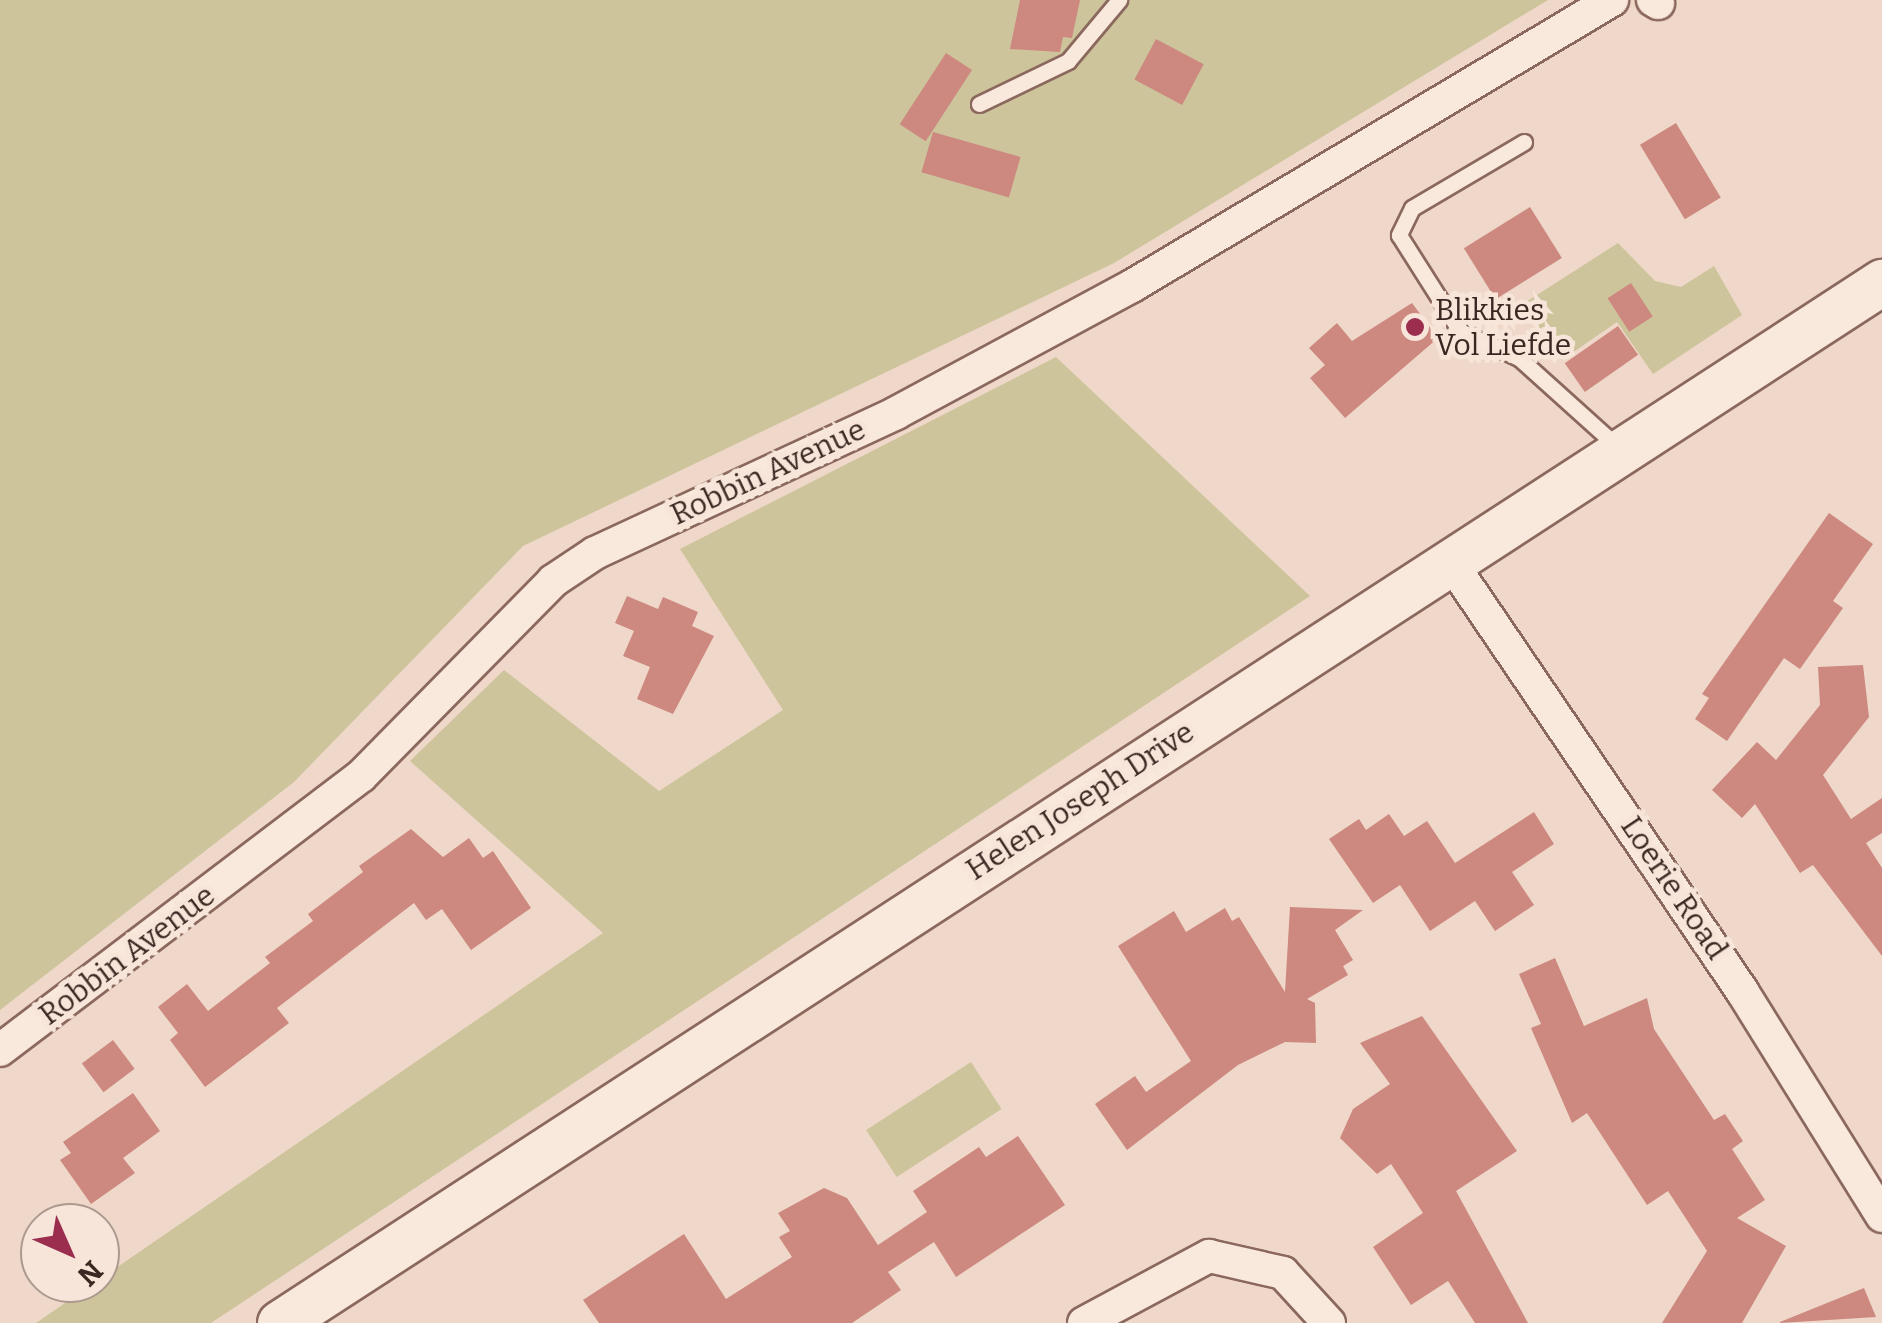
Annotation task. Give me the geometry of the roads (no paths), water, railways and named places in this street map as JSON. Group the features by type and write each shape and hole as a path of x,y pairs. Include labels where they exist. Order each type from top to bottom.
{"street":[{"name":"Robbin Avenue","path":"0,1050 361,776 552,581 595,553 896,413 1132,286 1612,0"},
{"name":"Helen Joseph Drive","path":"280,1323 1110,779 1454,567 1882,282"},
{"name":"Loerie Road","path":"1454,567 1742,991 1882,1216"},
{"path":"1084,1323 1210,1256 1283,1274 1329,1323"}],"lane":[{"path":"979,104 1068,61 1119,0"},
{"path":"1524,142 1412,208 1399,235 1460,331 1519,358 1624,454"}],"place":[{"name":"Blikkies Vol Liefde","path":"1415,327"}]}
